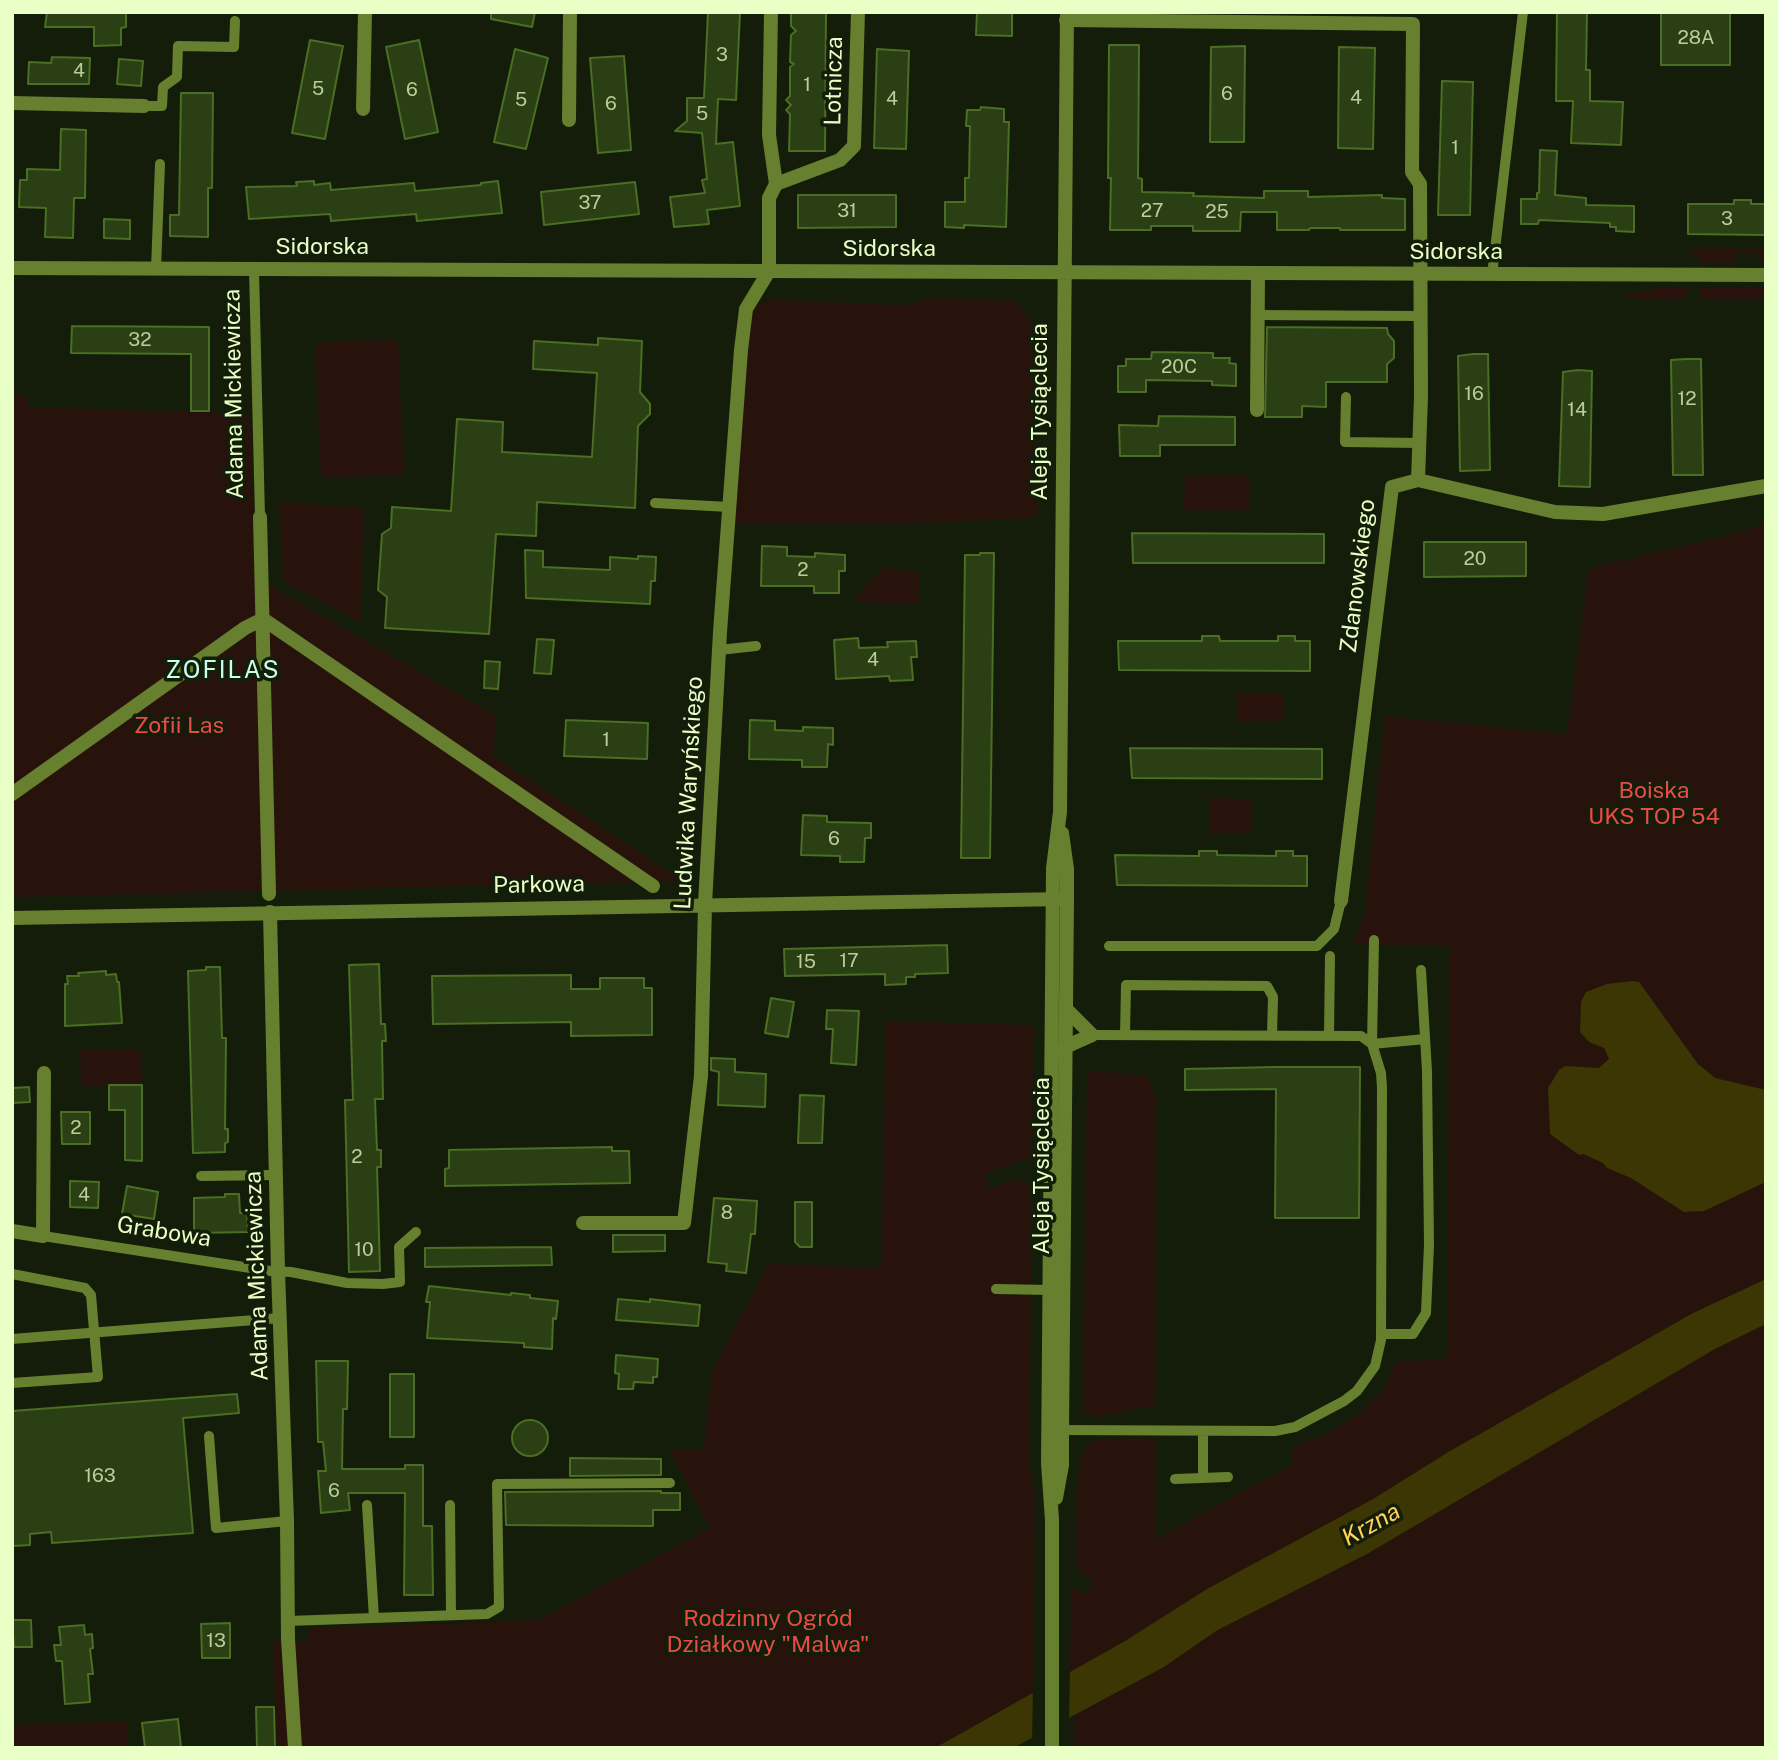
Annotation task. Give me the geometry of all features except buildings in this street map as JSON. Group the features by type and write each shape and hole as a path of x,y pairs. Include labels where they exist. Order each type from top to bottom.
{"street":[{"path":"363,109 365,12"},
{"path":"569,120 570,12"},
{"path":"769,271 769,198 776,184 769,135 771,12"},
{"name":"Lotnicza","path":"776,184 840,160 854,146 858,12"},
{"path":"1066,16 1413,24 1412,172 1420,184 1418,480 1555,512 1603,514 1766,486"},
{"name":"Aleja Tysiąclecia","path":"1052,1520 1062,1465 1066,1009 1060,899 1053,868 1059,812 1066,16"},
{"path":"12,103 144,106"},
{"name":"Sidorska","path":"12,268 1766,275"},
{"name":"Ludwika Waryńskiego","path":"583,1223 684,1223 701,1076 705,904 719,650 741,350 746,309 769,271"},
{"path":"1257,410 1258,273"},
{"name":"Zdanowskiego","path":"1341,901 1392,487 1418,480"},
{"path":"260,517 270,894"},
{"path":"12,794 245,628 263,620"},
{"path":"263,620 653,886"},
{"name":"Aleja Tysiąclecia","path":"1052,1748 1052,1520 1048,1463 1051,1059 1060,899"},
{"name":"Parkowa","path":"12,919 1060,899"},
{"name":"Adama Mickiewicza","path":"270,912 288,1639 295,1748"},
{"path":"1051,1059 1065,1047 1092,1035 1066,1009"},
{"path":"43,1236 44,1073"},
{"name":"Grabowa","path":"12,1230 43,1236"}],"lane":[{"path":"1492,275 1523,12"},
{"path":"144,106 162,106 163,87 177,77 178,46 234,47 235,21"},
{"path":"156,268 160,164"},
{"name":"Adama Mickiewicza","path":"254,270 260,517"},
{"path":"1257,315 1419,316"},
{"path":"1346,397 1345,442 1420,443"},
{"path":"655,503 729,507"},
{"path":"719,650 755,646"},
{"path":"1109,946 1317,946 1334,929 1341,901"},
{"path":"1062,1430 1275,1431 1295,1427 1344,1401 1357,1391 1375,1366 1381,1334 1381,1080 1372,1044 1374,940"},
{"path":"1329,1036 1330,956"},
{"path":"1381,1334 1413,1334 1426,1313 1429,1245 1421,970"},
{"path":"1125,1035 1126,985 1139,985 1266,986 1273,997 1272,1035"},
{"path":"1092,1035 1361,1036 1372,1044 1425,1039"},
{"path":"201,1176 277,1175"},
{"name":"Grabowa","path":"43,1236 347,1283 383,1284 400,1282 400,1247 416,1232"},
{"path":"12,1274 85,1288 91,1295 97,1377 12,1383"},
{"path":"996,1289 1050,1290"},
{"path":"12,1339 281,1318"},
{"path":"1203,1431 1203,1478"},
{"path":"209,1436 216,1528 287,1521"},
{"path":"1175,1479 1228,1477"},
{"path":"288,1621 487,1614 499,1607 497,1484 670,1483"},
{"path":"450,1505 451,1615"},
{"path":"367,1506 374,1618"}],"green space":[{"path":"1695,248 1766,249 1766,264 1755,253 1738,253 1733,263 1699,263 1699,257 1691,257"},
{"path":"1666,287 1688,287 1688,294 1682,300 1621,296"},
{"path":"1766,287 1766,300 1705,300 1699,294 1699,288"},
{"path":"927,298 1015,301 1033,323 1037,334 1037,518 913,523 728,523 748,305 758,306 767,299 908,306"},
{"path":"398,339 404,475 321,478 315,343"},
{"name":"Zofii Las","path":"12,395 28,396 29,407 250,414 255,577 496,716 493,756 683,881 12,897"},
{"path":"1185,475 1250,476 1250,509 1184,509"},
{"path":"279,502 364,508 360,622 283,581"},
{"name":"Boiska UKS TOP 54","path":"1766,522 1766,1279 1693,1313 1450,1451 1373,1499 1207,1589 1070,1672 1071,1588 1086,1594 1093,1581 1082,1573 1076,1562 1077,1483 1081,1453 1097,1439 1155,1438 1156,1539 1292,1465 1293,1447 1321,1437 1360,1413 1382,1391 1397,1362 1447,1358 1449,946 1354,944 1365,910 1385,716 1567,734 1589,568 1738,533"},
{"path":"883,567 920,574 918,604 852,602"},
{"path":"1238,694 1283,694 1283,721 1238,721"},
{"path":"1209,798 1251,799 1251,833 1209,833"},
{"name":"Rodzinny Ogród Działkowy \"Malwa\"","path":"886,1021 1033,1025 1032,1158 986,1172 988,1189 1018,1179 1032,1184 1031,1281 997,1294 1031,1297 1029,1465 1035,1497 1033,1693 935,1748 277,1748 273,1640 307,1642 309,1628 539,1620 710,1528 669,1449 704,1450 712,1370 769,1264 881,1268"},
{"path":"80,1050 142,1050 142,1085 81,1085"},
{"path":"1087,1070 1147,1076 1156,1100 1155,1405 1095,1418 1083,1409"},
{"path":"1766,1324 1766,1748 1075,1748 1074,1716 1164,1667 1216,1631 1367,1554 1715,1349"},
{"path":"127,1721 128,1748 12,1748 12,1725"}],"water":[{"path":"1639,982 1698,1064 1715,1078 1766,1090 1766,1182 1704,1211 1684,1212 1631,1178 1583,1154 1579,1155 1550,1134 1548,1088 1559,1070 1565,1066 1599,1068 1609,1059 1604,1048 1589,1042 1580,1032 1581,1002 1586,992 1607,984"},
{"name":"Krzna","path":"1766,1279 1766,1324 1715,1349 1367,1554 1216,1631 1164,1667 1013,1748 935,1748 1125,1641 1207,1589 1373,1499 1450,1451 1693,1313"}],"pier":[{"path":"1070,1668 1069,1723 1032,1743 1033,1689"}],"district":[{"name":"ZOFILAS","path":"223,671"}]}
